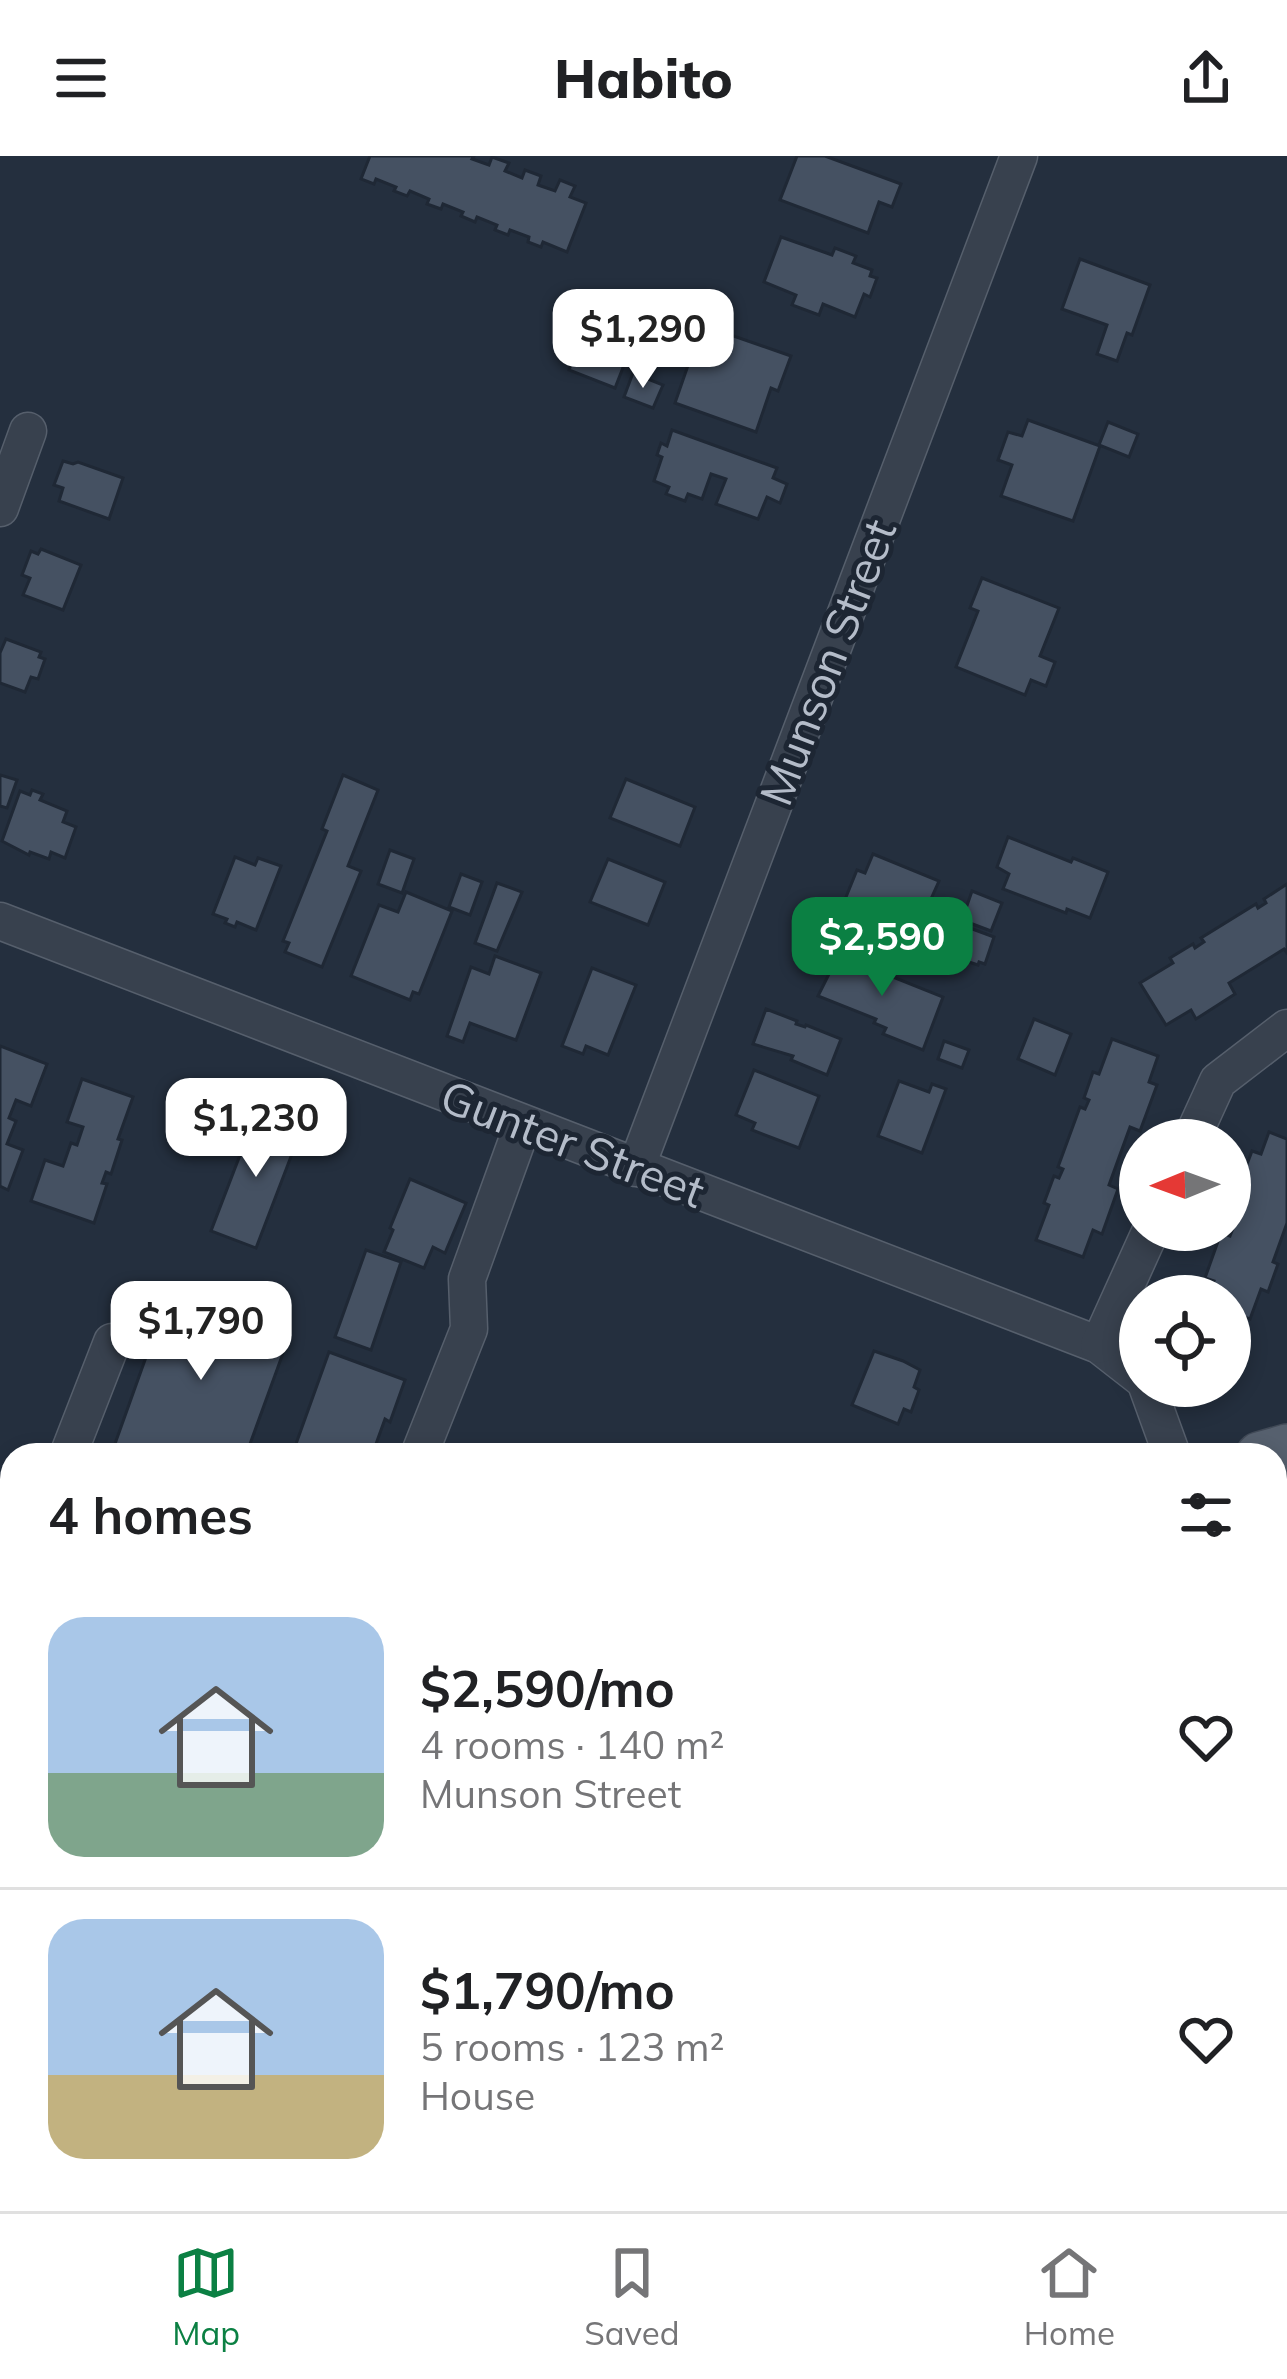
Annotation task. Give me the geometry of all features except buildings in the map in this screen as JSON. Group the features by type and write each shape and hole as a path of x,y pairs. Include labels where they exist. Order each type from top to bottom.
{"street":[{"name":"Munson Street","path":"636,1168 1018,156"},
{"path":"0,508 28,431"},
{"name":"Gunter Street","path":"0,921 1099,1346 1119,1361"},
{"path":"1201,1119 1218,1081 1287,1028"},
{"path":"424,1443 469,1329 467,1279 523,1124"},
{"path":"1099,1346 1142,1251"},
{"path":"73,1443 112,1342"},
{"path":"1155,1407 1168,1443"}]}
